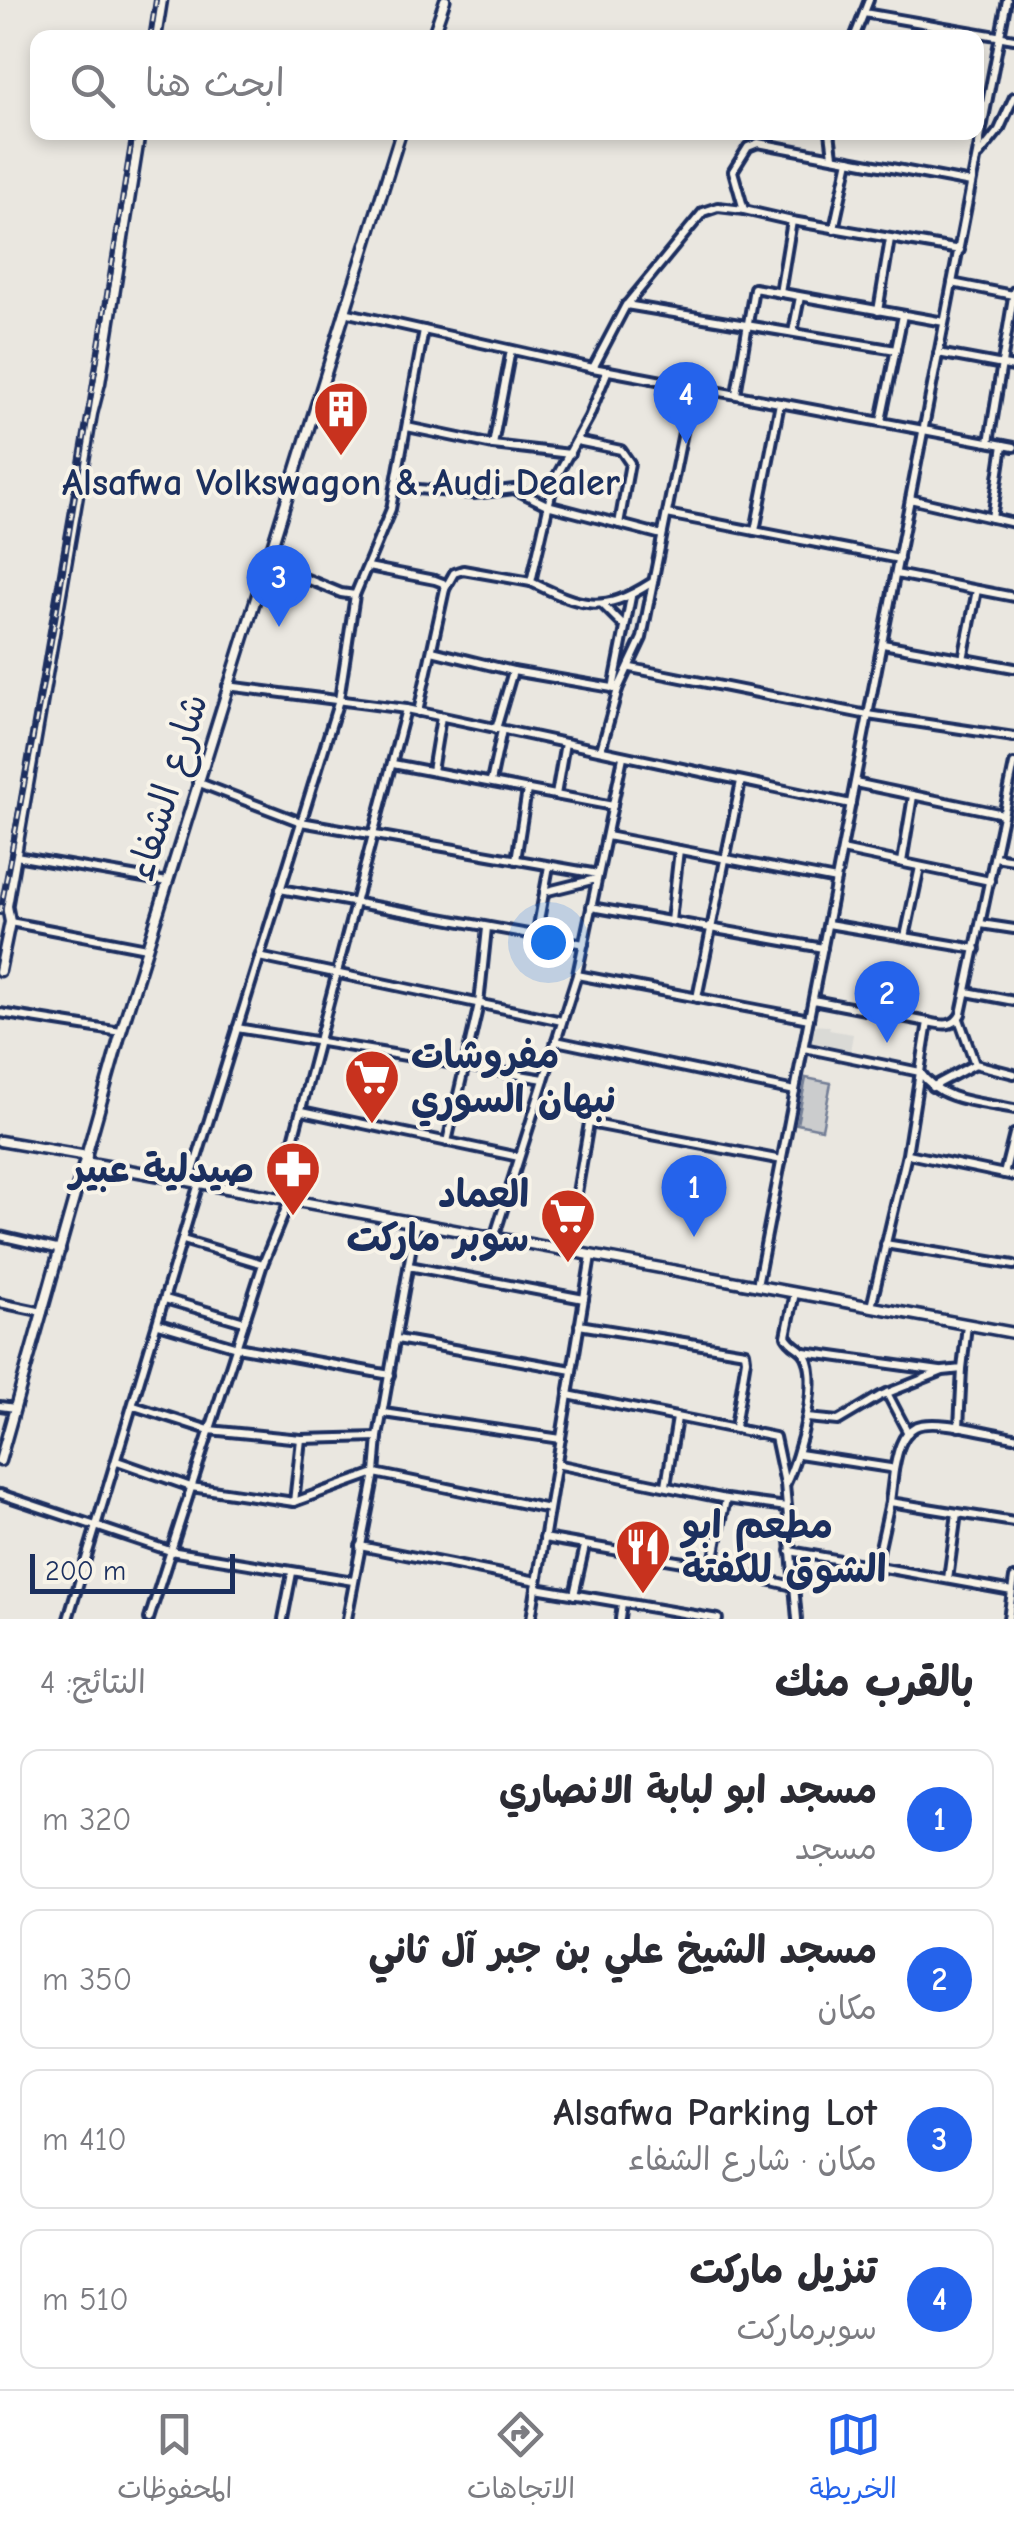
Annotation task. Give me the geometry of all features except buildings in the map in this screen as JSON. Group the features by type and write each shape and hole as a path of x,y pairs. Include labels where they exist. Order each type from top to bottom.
{"street":[{"path":"157,30 162,0"},
{"path":"435,30 445,0"},
{"path":"857,30 869,0"},
{"path":"984,98 1007,0"},
{"path":"864,13 960,30"},
{"path":"984,34 1014,39"},
{"path":"976,161 999,130 1014,97"},
{"path":"0,971 10,922 8,906 16,856 139,140"},
{"name":"شارع الشفاء","path":"0,1459 120,1032 399,140"},
{"path":"831,140 832,156"},
{"path":"758,1286 960,250 978,140"},
{"path":"744,210 732,174 752,144 971,184"},
{"path":"834,229 849,160"},
{"path":"593,368 626,304 704,212 718,207 960,250"},
{"path":"780,293 792,221"},
{"path":"878,311 890,239"},
{"path":"952,282 1014,294 989,442"},
{"path":"736,394 754,288 944,322"},
{"path":"793,332 800,296"},
{"path":"626,304 896,350"},
{"path":"344,312 593,368 1014,447"},
{"path":"880,421 903,316"},
{"path":"68,1619 183,1240 194,1182 237,1028 339,700 355,595 391,509 424,330"},
{"path":"493,446 512,350"},
{"path":"938,353 1014,366"},
{"path":"531,582 554,481 577,441 608,370"},
{"path":"616,689 631,668 642,638 692,387"},
{"path":"755,531 780,402"},
{"path":"407,427 493,446 570,454"},
{"path":"577,441 622,450 627,455 630,463 619,524"},
{"path":"992,518 1003,445"},
{"path":"396,486 474,494 514,489 547,505 662,535"},
{"path":"910,499 1014,523"},
{"path":"667,514 898,559"},
{"path":"368,567 435,580 446,588"},
{"path":"418,712 446,588 458,570 531,582 580,604 603,605 631,596 652,582"},
{"path":"262,571 302,577 355,595"},
{"path":"896,574 1014,597"},
{"path":"963,659 977,590"},
{"path":"601,750 616,689 623,625 631,596"},
{"path":"603,605 623,625"},
{"path":"882,644 1014,668"},
{"path":"432,651 513,671 616,689"},
{"path":"631,668 1014,738"},
{"path":"490,783 513,671"},
{"path":"227,686 406,709 851,804"},
{"path":"149,1619 263,1264 289,1201 283,1178 406,709"},
{"path":"432,772 441,717"},
{"path":"556,795 565,743"},
{"path":"494,1238 576,975 623,757"},
{"path":"393,764 613,806"},
{"path":"975,1064 959,1018 1014,764"},
{"path":"697,998 740,781"},
{"path":"198,782 301,822 598,877"},
{"path":"855,783 1004,814"},
{"path":"516,860 527,790"},
{"path":"902,862 914,796"},
{"path":"607,836 836,880"},
{"path":"671,921 679,850"},
{"path":"842,850 990,881"},
{"path":"16,856 167,882"},
{"path":"995,856 1014,860"},
{"path":"536,937 549,866"},
{"path":"905,937 920,867"},
{"path":"544,892 598,877"},
{"path":"280,889 584,944"},
{"path":"591,907 823,948"},
{"path":"10,922 146,948"},
{"path":"828,924 976,949"},
{"path":"980,924 1014,929"},
{"path":"446,1142 479,1004 488,928"},
{"path":"259,958 562,1021"},
{"path":"576,975 810,1019"},
{"path":"967,992 1014,1000"},
{"path":"813,1000 946,1026 959,1018"},
{"path":"0,1013 120,1032"},
{"path":"871,1308 908,1154 928,1022"},
{"path":"237,1028 544,1079"},
{"path":"556,1041 795,1092"},
{"path":"804,1048 920,1072 930,1088 945,1094 1014,1109"},
{"path":"930,1088 975,1064 1014,1074"},
{"path":"302,1111 519,1157"},
{"path":"567,1251 588,1123 782,1160"},
{"path":"1004,1174 1014,1134"},
{"path":"0,1141 289,1201 1014,1334"},
{"path":"908,1154 1014,1176"},
{"path":"347,1619 416,1223"},
{"path":"0,1236 60,1250"},
{"path":"183,1240 263,1264"},
{"path":"886,1244 1014,1265"},
{"path":"531,1619 591,1256"},
{"path":"409,1266 584,1299"},
{"path":"785,1484 799,1454 807,1418 809,1369 802,1352 786,1336 795,1293"},
{"path":"165,1299 244,1322"},
{"path":"0,1303 43,1312"},
{"path":"158,1324 237,1348 390,1375"},
{"path":"579,1325 744,1352 736,1427"},
{"path":"959,1427 967,1325"},
{"path":"397,1338 572,1370"},
{"path":"802,1352 943,1371 962,1369"},
{"path":"807,1418 838,1421 887,1393 943,1371"},
{"path":"887,1393 908,1433"},
{"path":"568,1395 775,1436 785,1484 797,1619"},
{"path":"0,1406 15,1408"},
{"path":"134,1406 209,1430 301,1439 378,1437"},
{"path":"384,1413 561,1438"},
{"path":"666,1486 677,1418"},
{"path":"876,1566 897,1452 908,1433 926,1424 1014,1437"},
{"path":"294,1502 301,1439"},
{"path":"799,1454 894,1470"},
{"path":"117,1461 190,1487 294,1502 375,1473 549,1509"},
{"path":"556,1464 726,1500 786,1507"},
{"path":"0,1494 170,1551 353,1581"},
{"path":"712,1568 726,1500"},
{"path":"890,1502 1014,1522"},
{"path":"948,1579 957,1513"},
{"path":"544,1538 793,1586"},
{"path":"360,1546 574,1595 718,1619"},
{"path":"574,1595 585,1546"},
{"path":"790,1551 1012,1590"},
{"path":"283,1619 292,1573"},
{"path":"1008,1619 1014,1578"},
{"path":"620,1619 622,1603"}],"shaded area":[{"path":"808,1025 830,1026 829,1030 853,1034 849,1057 804,1048"},
{"path":"806,1078 831,1083 822,1129 797,1124"}],"railway":[{"path":"151,30 156,0"},
{"path":"0,913 56,614 132,140"}],"place":[{"name":"تنزيل ماركت","path":"686,444"},
{"name":"Alsafwa Volkswagon & Audi Dealer","path":"341,458"},
{"name":"Alsafwa Parking Lot","path":"279,627"},
{"name":"مسجد الشيخ علي بن جبر آل ثاني","path":"887,1043"},
{"name":"مفروشات نبهان السوري","path":"372,1126"},
{"name":"صيدلية عبير","path":"293,1218"},
{"name":"مسجد ابو لبابة الانصاري","path":"694,1237"},
{"name":"العماد سوبر ماركت","path":"568,1265"},
{"name":"مطعم ابو الشوق للكفتة","path":"643,1596"}]}
